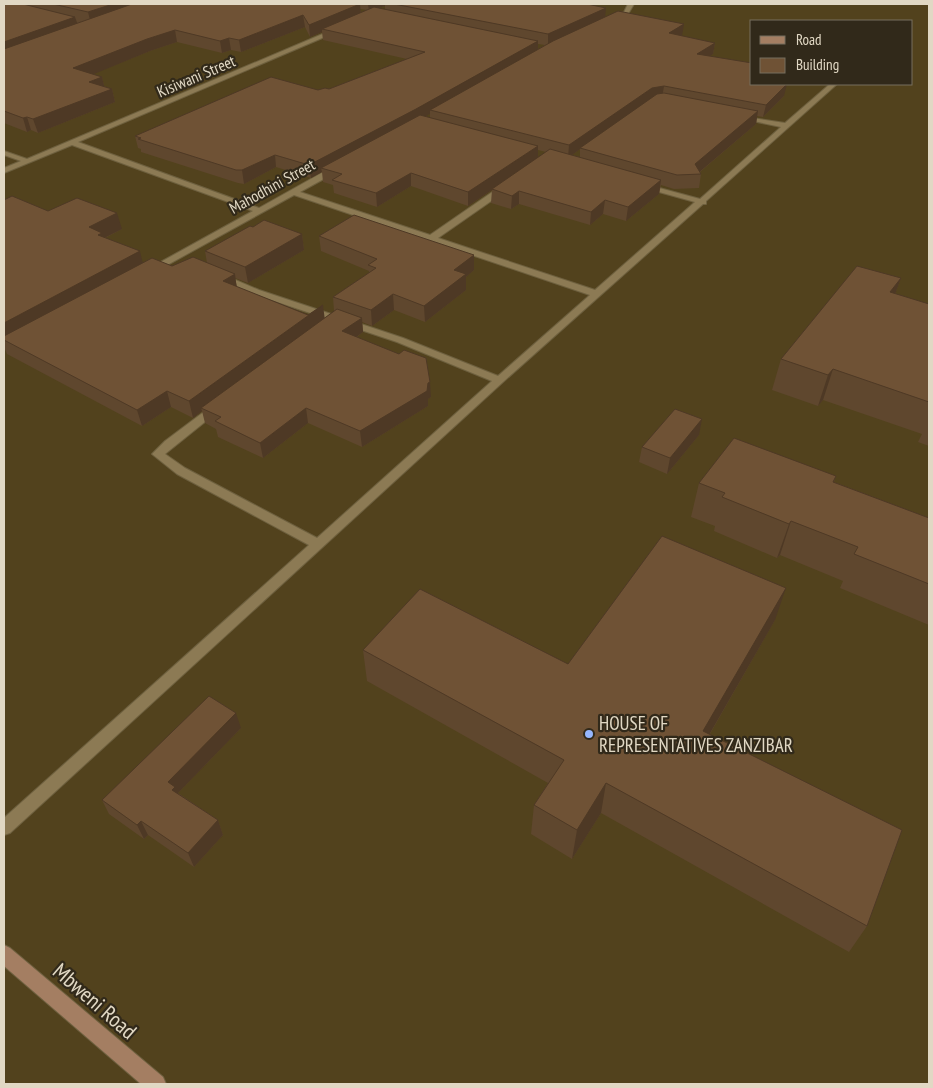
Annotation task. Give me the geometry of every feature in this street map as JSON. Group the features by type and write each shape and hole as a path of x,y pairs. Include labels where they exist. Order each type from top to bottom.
{"street":[{"path":"602,24 626,13 631,4"},
{"name":"Kisiwani Street","path":"4,171 348,25"},
{"path":"4,828 499,380 703,202 833,85"},
{"path":"730,115 788,126"},
{"path":"72,143 258,210"},
{"path":"4,153 27,161"},
{"name":"Mahodhini Street","path":"140,276 179,260 258,210 343,165"},
{"path":"632,181 703,202"},
{"path":"431,239 509,185"},
{"path":"292,192 597,294"},
{"path":"210,273 332,322 400,340 499,380"},
{"path":"224,402 169,443 158,454 182,471 318,544"},
{"name":"Mbweni Road","path":"4,954 156,1084"}],"building":[{"path":"4,4 23,4 75,17 4,42"},
{"path":"53,4 113,4 88,12"},
{"path":"132,4 360,4 309,25 303,15 239,40 229,38 220,41 175,30 73,68 102,77 89,82 112,89 33,119 23,118 4,111 4,49"},
{"path":"394,4 587,4 606,8 548,34"},
{"path":"374,7 538,41 416,109 309,165 275,155 242,170 236,170 138,139 141,138 135,136 271,77 318,90 329,89 425,52 322,29"},
{"path":"618,11 684,24 669,33 715,43 697,54 750,63 750,85 786,85 766,105 664,86 652,88 569,145 430,110 553,41"},
{"path":"664,93 758,111 695,164 701,174 677,175 580,148 657,94"},
{"path":"420,115 538,146 468,192 411,173 376,193 332,180 342,174 321,168"},
{"path":"550,149 661,180 628,207 605,200 591,212 519,191 512,196 492,189"},
{"path":"12,196 48,211 77,198 117,213 89,227 102,233 98,235 140,251 4,323 4,200"},
{"path":"354,215 474,255 454,270 466,274 424,306 393,294 371,310 333,297 376,268 368,265 377,259 319,236"},
{"path":"264,220 302,234 245,267 205,251 250,226 253,227"},
{"path":"193,257 235,274 223,281 308,315 323,305 189,401 167,391 137,410 4,340 4,336 152,258 172,266"},
{"path":"857,266 901,278 890,292 929,304 929,402 833,369 828,375 781,359"},
{"path":"337,309 362,318 342,331 399,354 404,350 426,358 430,382 428,383 427,391 360,431 306,408 260,443 215,421 221,417 201,408"},
{"path":"675,409 702,419 670,458 642,447"},
{"path":"734,438 836,476 833,482 929,518 929,584 854,554 858,547 791,521 789,524 722,497 725,493 699,483"},
{"path":"662,536 786,588 703,731 902,830 867,926 606,783 577,830 534,805 564,760 363,650 420,589 568,664"},
{"path":"209,696 236,713 168,782 175,787 172,790 218,820 188,853 141,821 137,825 102,800"}],"place":[{"name":"HOUSE OF REPRESENTATIVES ZANZIBAR","path":"589,734"}]}
